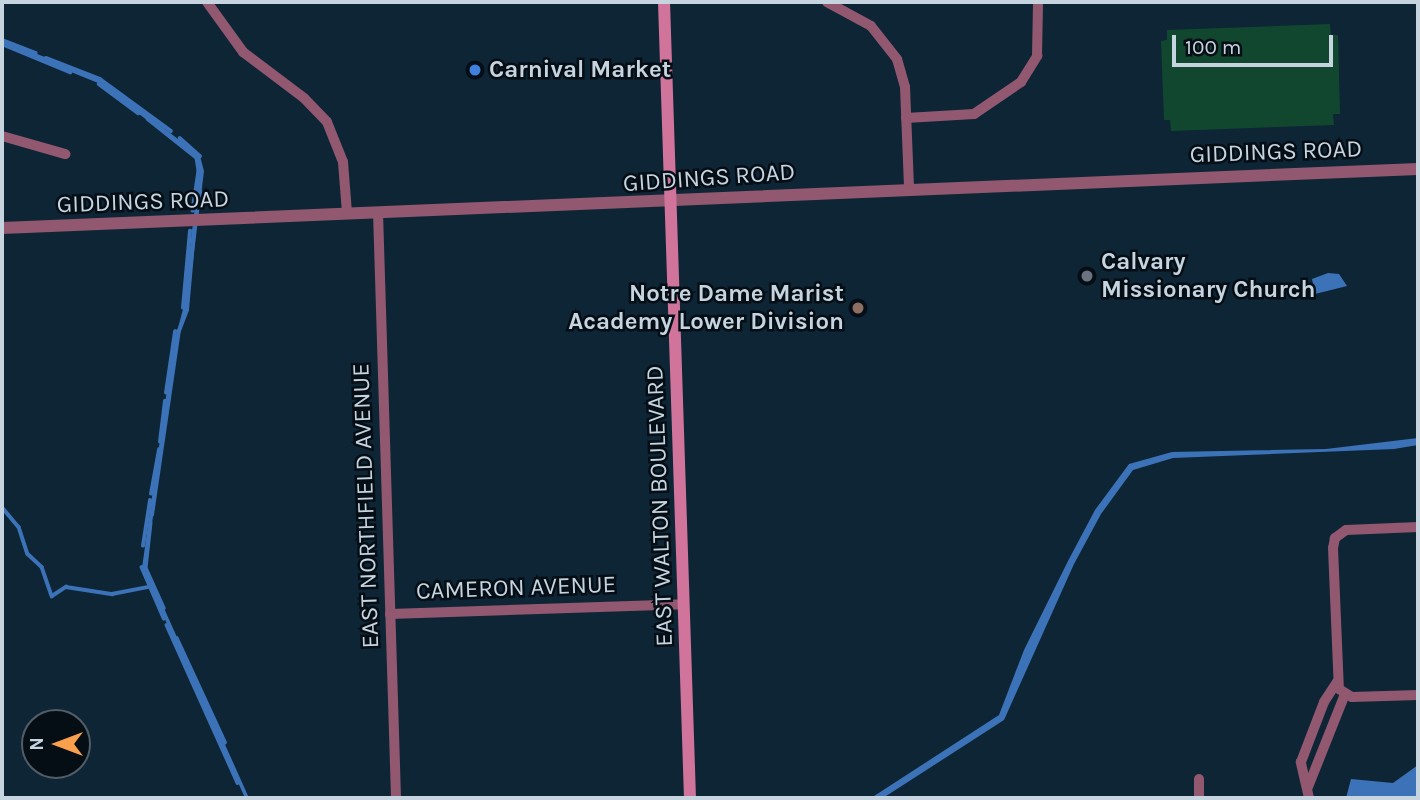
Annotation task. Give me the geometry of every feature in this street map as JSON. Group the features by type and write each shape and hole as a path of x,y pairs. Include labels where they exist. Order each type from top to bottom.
{"main road":[{"name":"EAST WALTON BOULEVARD","path":"664,2 690,798"}],"street":[{"path":"207,2 243,52 304,98 327,122 343,162 347,214"},
{"path":"827,2 864,20 889,44 902,73 909,188"},
{"path":"906,118 974,114 1021,82 1037,56 1038,2"},
{"path":"2,136 65,154"},
{"name":"GIDDINGS ROAD","path":"2,228 672,201 909,188 1418,169"},
{"name":"EAST NORTHFIELD AVENUE","path":"378,212 396,798"},
{"path":"1345,694 1337,682 1335,538 1349,529 1418,527"},
{"name":"CAMERON AVENUE","path":"390,614 684,604"},
{"path":"1308,798 1301,762 1324,702 1337,682"},
{"path":"1345,694 1418,695"},
{"path":"1308,787 1345,694"},
{"path":"1199,779 1199,798"}],"green space":[{"path":"1330,24 1331,35 1338,35 1340,114 1333,114 1334,125 1171,131 1170,120 1164,120 1161,41 1167,40 1167,30"}],"water":[{"path":"2,40 100,79 200,156 204,171 187,310 176,347 146,568 249,798 245,798 142,568 173,347 183,309 199,171 197,158 98,83 2,44"},
{"path":"1328,273 1339,274 1347,286 1315,294 1312,279"},
{"path":"1418,438 1418,445 1394,449 1173,458 1133,470 1101,514 1074,564 1004,720 883,798 871,798 999,715 1024,650 1068,561 1095,510 1129,464 1172,452 1326,449"},
{"path":"1418,765 1418,798 1346,798 1351,779 1393,783"}],"waterway":[{"path":"2,40 36,53"},
{"path":"2,44 70,72"},
{"path":"46,58 100,79 171,131"},
{"path":"99,84 138,113"},
{"path":"148,119 197,158 199,171 193,211"},
{"path":"180,138 200,156"},
{"path":"197,211 200,191"},
{"path":"183,308 190,231"},
{"path":"152,515 179,331 187,310 194,231"},
{"path":"166,393 175,332"},
{"path":"160,442 165,401"},
{"path":"151,494 159,450"},
{"path":"143,546 150,501"},
{"path":"2,507 19,527 28,554 42,567 52,596 66,587 112,594 148,587"},
{"path":"151,523 146,568 164,608"},
{"path":"142,567 164,618"},
{"path":"167,625 238,783"},
{"path":"177,638 225,742"}],"place":[{"name":"Carnival Market","path":"475,70"},
{"name":"Calvary Missionary Church","path":"1087,276"},
{"name":"Notre Dame Marist Academy Lower Division","path":"858,308"}]}
